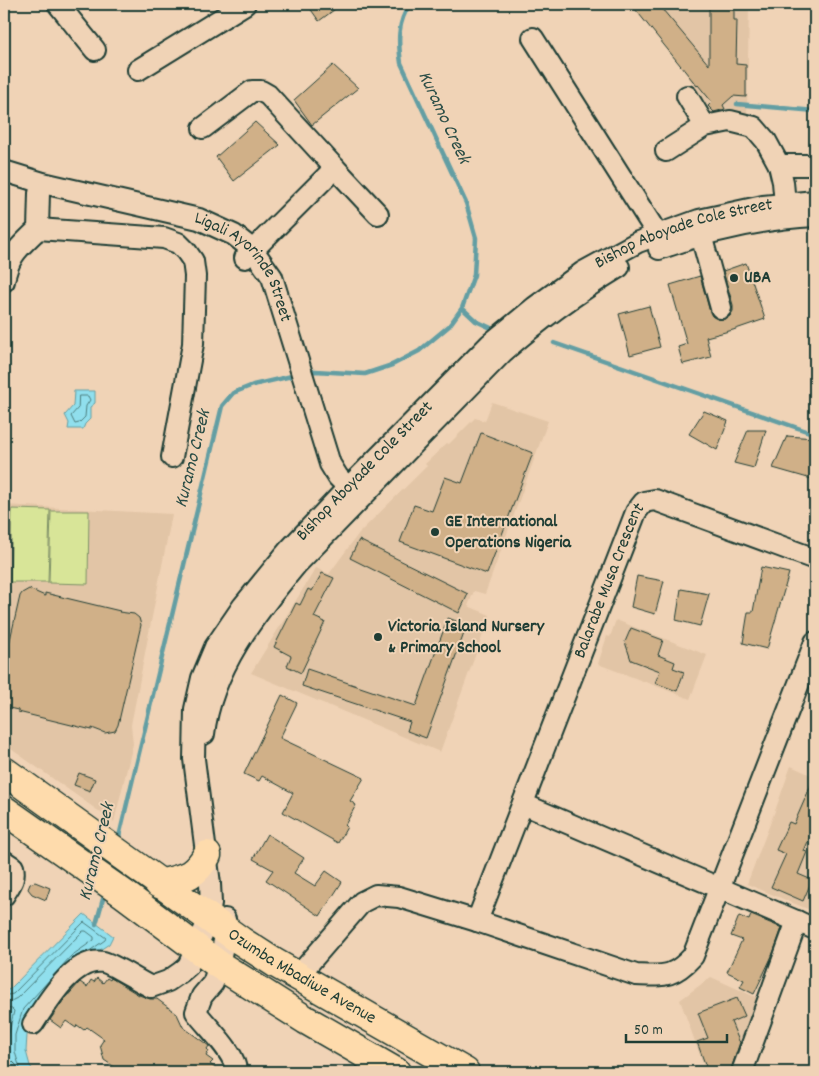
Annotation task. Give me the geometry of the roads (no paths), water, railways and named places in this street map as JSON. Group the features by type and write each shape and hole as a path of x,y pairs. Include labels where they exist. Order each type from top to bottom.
{"highway":[{"name":"Ozumba Mbadiwe Avenue","path":"4,771 218,925 298,976 465,1072"},
{"name":"Ozumba Mbadiwe Avenue","path":"4,810 124,894 219,965 306,1020 396,1072"},
{"path":"152,878 179,880 190,876 201,867 207,855"}],"street":[{"path":"58,4 95,50"},
{"path":"138,70 244,4"},
{"path":"532,38 658,235"},
{"path":"203,128 252,91 261,91 268,94 378,214"},
{"path":"687,96 705,126"},
{"path":"666,151 705,126 730,121 754,127 766,141 778,166 785,204"},
{"path":"778,166 815,165"},
{"path":"249,254 335,168"},
{"name":"Ligali Ayorinde Street","path":"4,172 199,219 234,235 249,254 272,277 300,388 330,464 350,497"},
{"name":"Ligali Ayorinde Street","path":"4,185 192,226 228,241 249,254"},
{"path":"4,281 7,265 13,254 38,229 39,193"},
{"name":"Bishop Aboyade Cole Street","path":"236,1072 236,1065 225,1048 196,1012 202,996 213,983 219,965 218,925 204,759 205,725 223,671 248,628 270,596 350,497 490,344 527,313 583,272 638,242 699,220 762,206 815,201"},
{"name":"Bishop Aboyade Cole Street","path":"218,925 211,903 207,855 194,759 195,709 202,678 215,646 243,606 288,551 350,497 502,352 532,326 593,283 634,258 683,240 735,226 815,216"},
{"path":"38,229 164,238 178,243 193,261 195,276 193,344 172,457"},
{"path":"701,235 721,308"},
{"name":"Balarabe Musa Crescent","path":"477,921 636,512 644,502 655,500 815,559"},
{"path":"298,976 362,902 376,895 399,897 477,921 636,975 662,976 681,969 693,956 719,888 808,684 815,642"},
{"path":"523,804 806,925 742,1072"},
{"path":"4,861 13,867 15,875 4,894"},
{"name":"Bishop Aboyade Cole Street","path":"33,1024 53,992 80,967 103,962 151,988 168,982 182,972 188,966 196,949 218,925"}],"water":[{"path":"74,391 95,391 95,403 90,407 90,419 83,429 68,429 69,423 65,415 73,406"},
{"path":"84,914 113,936 109,944 79,964 32,1015 27,1035 26,1051 30,1066 35,1072 4,1072 4,988 9,990"}],"waterway":[{"name":"Kuramo Creek","path":"306,373 315,371 365,374 392,365 419,351 449,326 462,308 474,275 476,238 466,203 401,63 399,47 401,25 410,4"},
{"name":"Kuramo Creek","path":"737,104 815,111"},
{"path":"462,308 476,321 491,328"},
{"path":"554,343 815,434"},
{"name":"Kuramo Creek","path":"118,841 222,406 233,393 253,385 296,375"},
{"name":"Kuramo Creek","path":"96,924 105,892"}],"place":[{"name":"UBA","path":"734,278"},
{"name":"GE International Operations Nigeria","path":"435,532"},
{"name":"Victoria Island Nursery & Primary School","path":"378,637"}]}
